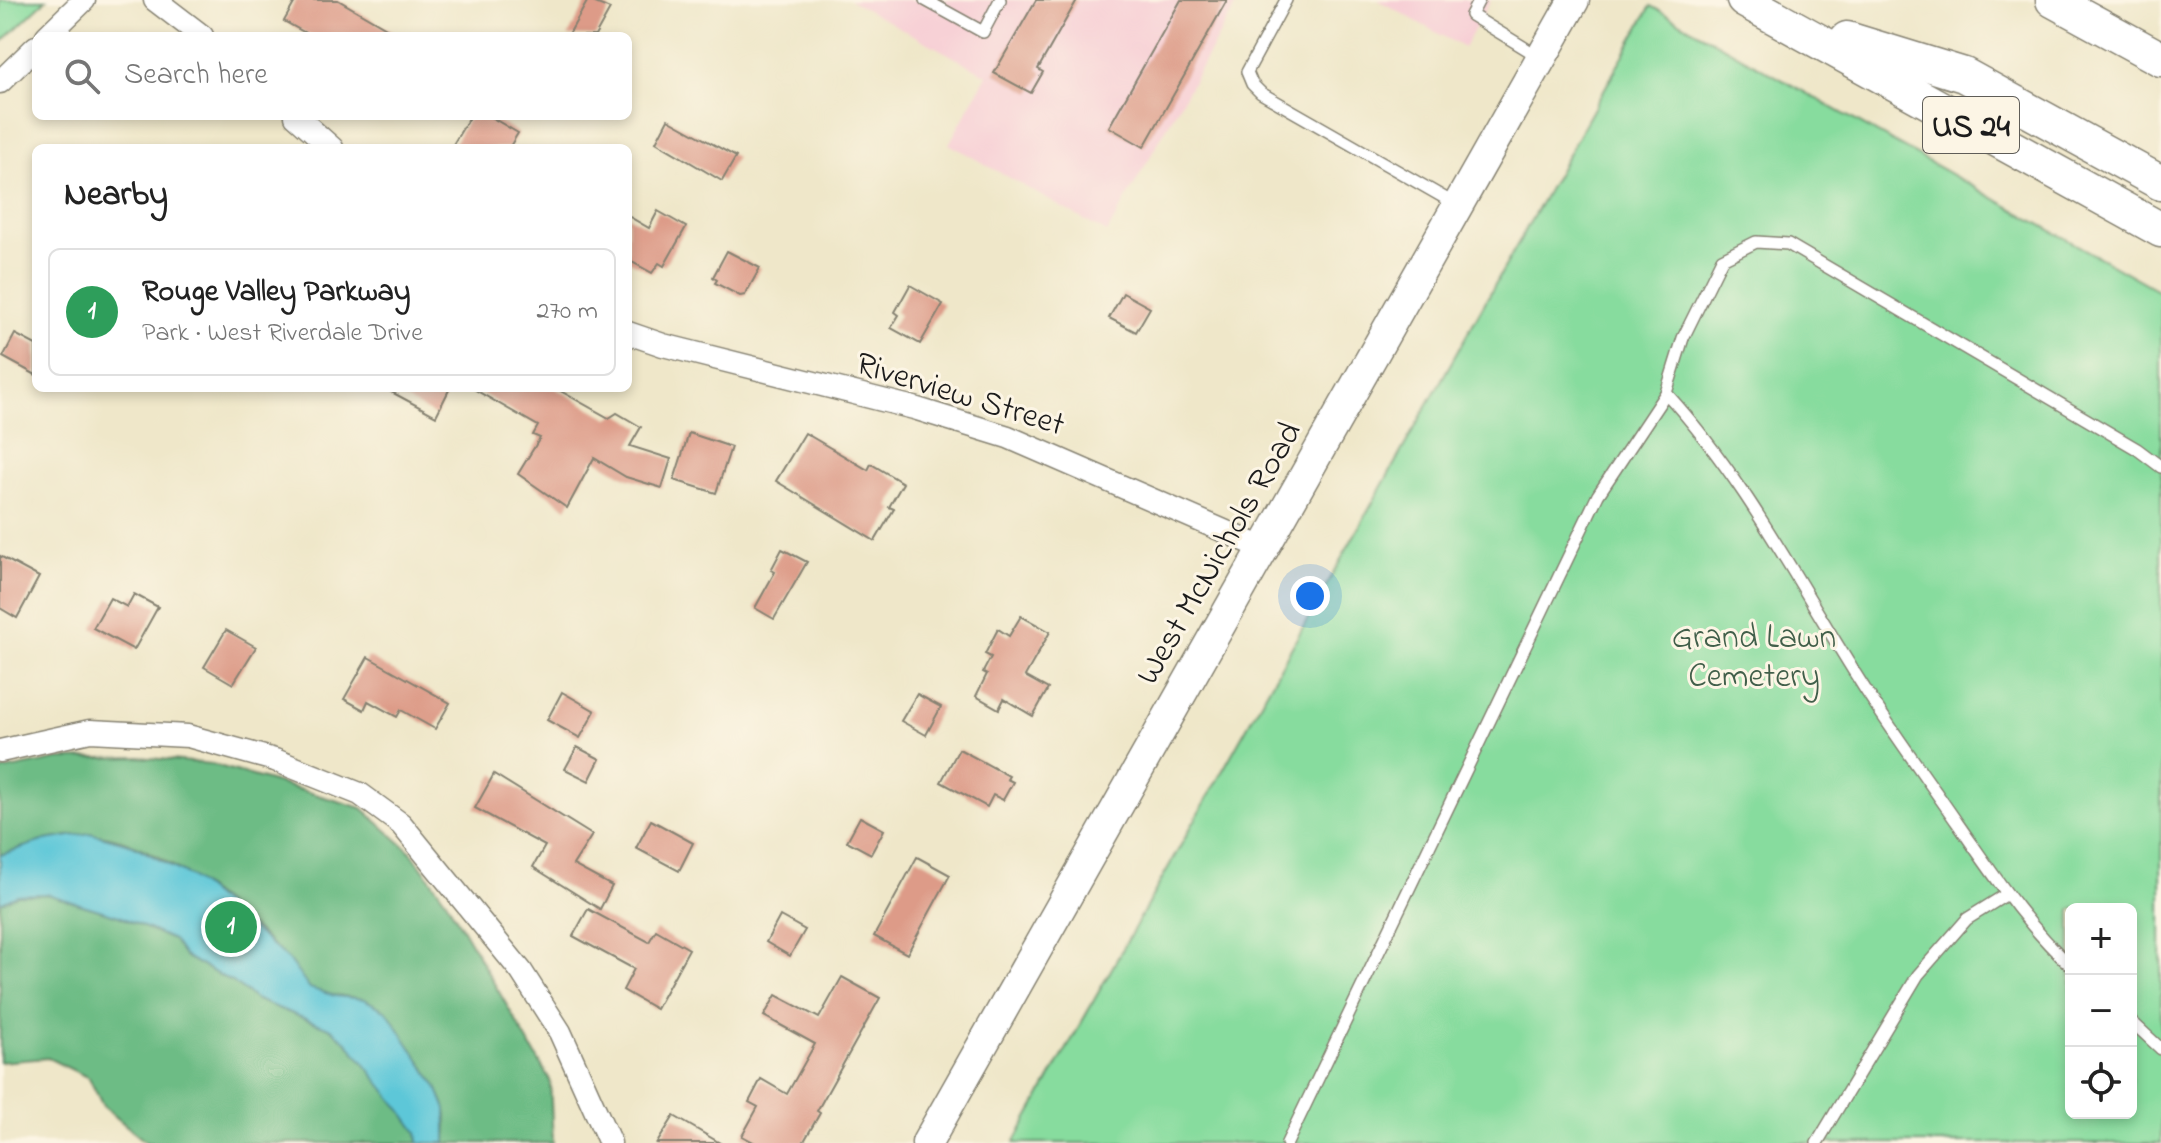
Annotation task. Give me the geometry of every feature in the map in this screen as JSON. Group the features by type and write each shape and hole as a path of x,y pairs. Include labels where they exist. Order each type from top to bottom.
{"main road":[{"name":"West McNichols Road","path":"927,1143 1574,0"},
{"path":"1744,0 1782,20"},
{"path":"2053,0 2161,59"},
{"name":"US 24","path":"1782,20 1964,75 2161,183"},
{"name":"US 24","path":"1782,20 2161,230"}],"street":[{"path":"51,32 84,0"},
{"path":"155,0 197,32"},
{"path":"0,82 32,51"},
{"path":"300,120 328,144"},
{"name":"Riverview Street","path":"632,334 663,345 914,408 1008,437 1263,548"},
{"path":"0,751 90,731 188,736 275,760 360,794 401,824 521,971 560,1032 610,1143"}],"lane":[{"path":"925,0 941,4 983,32 1000,0"},
{"path":"1286,0 1247,72 1252,84 1458,206"},
{"path":"1479,0 1471,15 1541,58"},
{"path":"1287,1143 1598,495 1666,393 1683,338 1722,259 1756,242 1788,244 2137,449 2161,467"},
{"path":"1666,393 1708,438 1751,501 1865,689 2007,894 2049,946 2065,961"},
{"path":"1817,1143 1918,975 1967,919 2007,894"},
{"path":"2137,1027 2161,1049"}],"shaded area":[{"path":"849,0 1239,0 1107,233 949,144 987,75"},
{"path":"1378,0 1491,0 1464,48"}],"green space":[{"path":"0,0 46,0 0,44"},
{"name":"Grand Lawn Cemetery","path":"1651,6 2161,292 2161,1143 1014,1143"},
{"path":"139,757 212,764 362,808 411,852 447,902 550,1080 553,1143 446,1143 447,1115 440,1095 422,1063 384,1015 361,999 320,993 308,987 286,958 246,922 197,882 144,849 118,839 82,835 46,840 0,855 0,771 58,759"},
{"path":"47,894 119,916 173,940 184,956 232,982 257,1000 332,1029 348,1043 400,1107 417,1132 418,1143 147,1143 103,1106 89,1078 48,1058 0,1062 0,903 17,895"}],"water":[{"path":"90,833 133,845 191,877 288,959 309,988 335,996 364,999 387,1011 437,1087 446,1109 446,1143 418,1143 417,1132 404,1114 348,1043 332,1029 257,1000 232,982 184,956 173,940 119,916 47,894 17,895 0,903 0,855 45,840"}],"building":[{"path":"296,0 338,0 393,32 304,32 284,21"},
{"path":"588,0 610,9 597,32 570,32"},
{"path":"1036,0 1077,0 1038,69 1043,72 1031,93 994,73"},
{"path":"1181,0 1227,0 1144,147 1109,127"},
{"path":"668,119 736,157 722,181 656,142"},
{"path":"468,120 496,120 518,133 511,144 453,144"},
{"path":"658,211 686,227 664,266 659,263 652,273 632,262 632,218 649,228"},
{"path":"727,251 760,268 745,295 740,296 715,283 717,280 713,277"},
{"path":"910,285 943,304 920,344 891,328 899,315 895,312"},
{"path":"1123,293 1150,308 1136,332 1109,318"},
{"path":"15,334 32,343 32,373 3,357"},
{"path":"391,392 448,392 436,416"},
{"path":"479,392 562,392 609,418 617,413 641,427 630,446 671,459 662,488 626,477 594,458 567,508 518,474 540,438 533,435 538,426"},
{"path":"689,433 731,447 716,493 674,480"},
{"path":"805,433 868,470 871,464 903,483 889,507 894,509 875,541 776,481"},
{"path":"782,549 807,562 774,619 755,608 775,572 771,570"},
{"path":"0,556 39,577 17,618 0,608"},
{"path":"134,594 158,607 134,650 93,628 110,598 127,607"},
{"path":"1021,616 1050,632 1025,676 1048,689 1033,716 1004,699 999,709 976,696 991,657 985,654 998,629 1009,636"},
{"path":"226,630 256,647 233,684 204,667"},
{"path":"368,657 450,703 435,729 401,710 397,717 368,701 364,710 344,699"},
{"path":"562,692 595,711 580,738 547,720"},
{"path":"917,694 941,707 926,735 901,721"},
{"path":"577,747 600,759 589,781 565,769"},
{"path":"959,749 1009,776 1007,779 1013,782 1003,800 993,795 987,807 941,782"},
{"path":"494,774 592,835 573,865 612,886 600,909 533,867 545,846 475,808"},
{"path":"860,817 884,830 871,854 847,841"},
{"path":"651,820 693,843 679,871 636,848"},
{"path":"917,857 950,875 907,954 874,936"},
{"path":"588,909 649,942 656,930 689,949 656,1009 623,990 634,969 573,936"},
{"path":"780,916 805,930 790,956 766,942"},
{"path":"842,977 880,998 817,1111 820,1113 803,1143 755,1143 742,1136 758,1107 749,1102 761,1079 787,1094 815,1044 764,1016 776,995 819,1018"},
{"path":"674,1116 720,1143 657,1143"}],"place":[{"name":"Rouge Valley Parkway","path":"231,927"}]}
